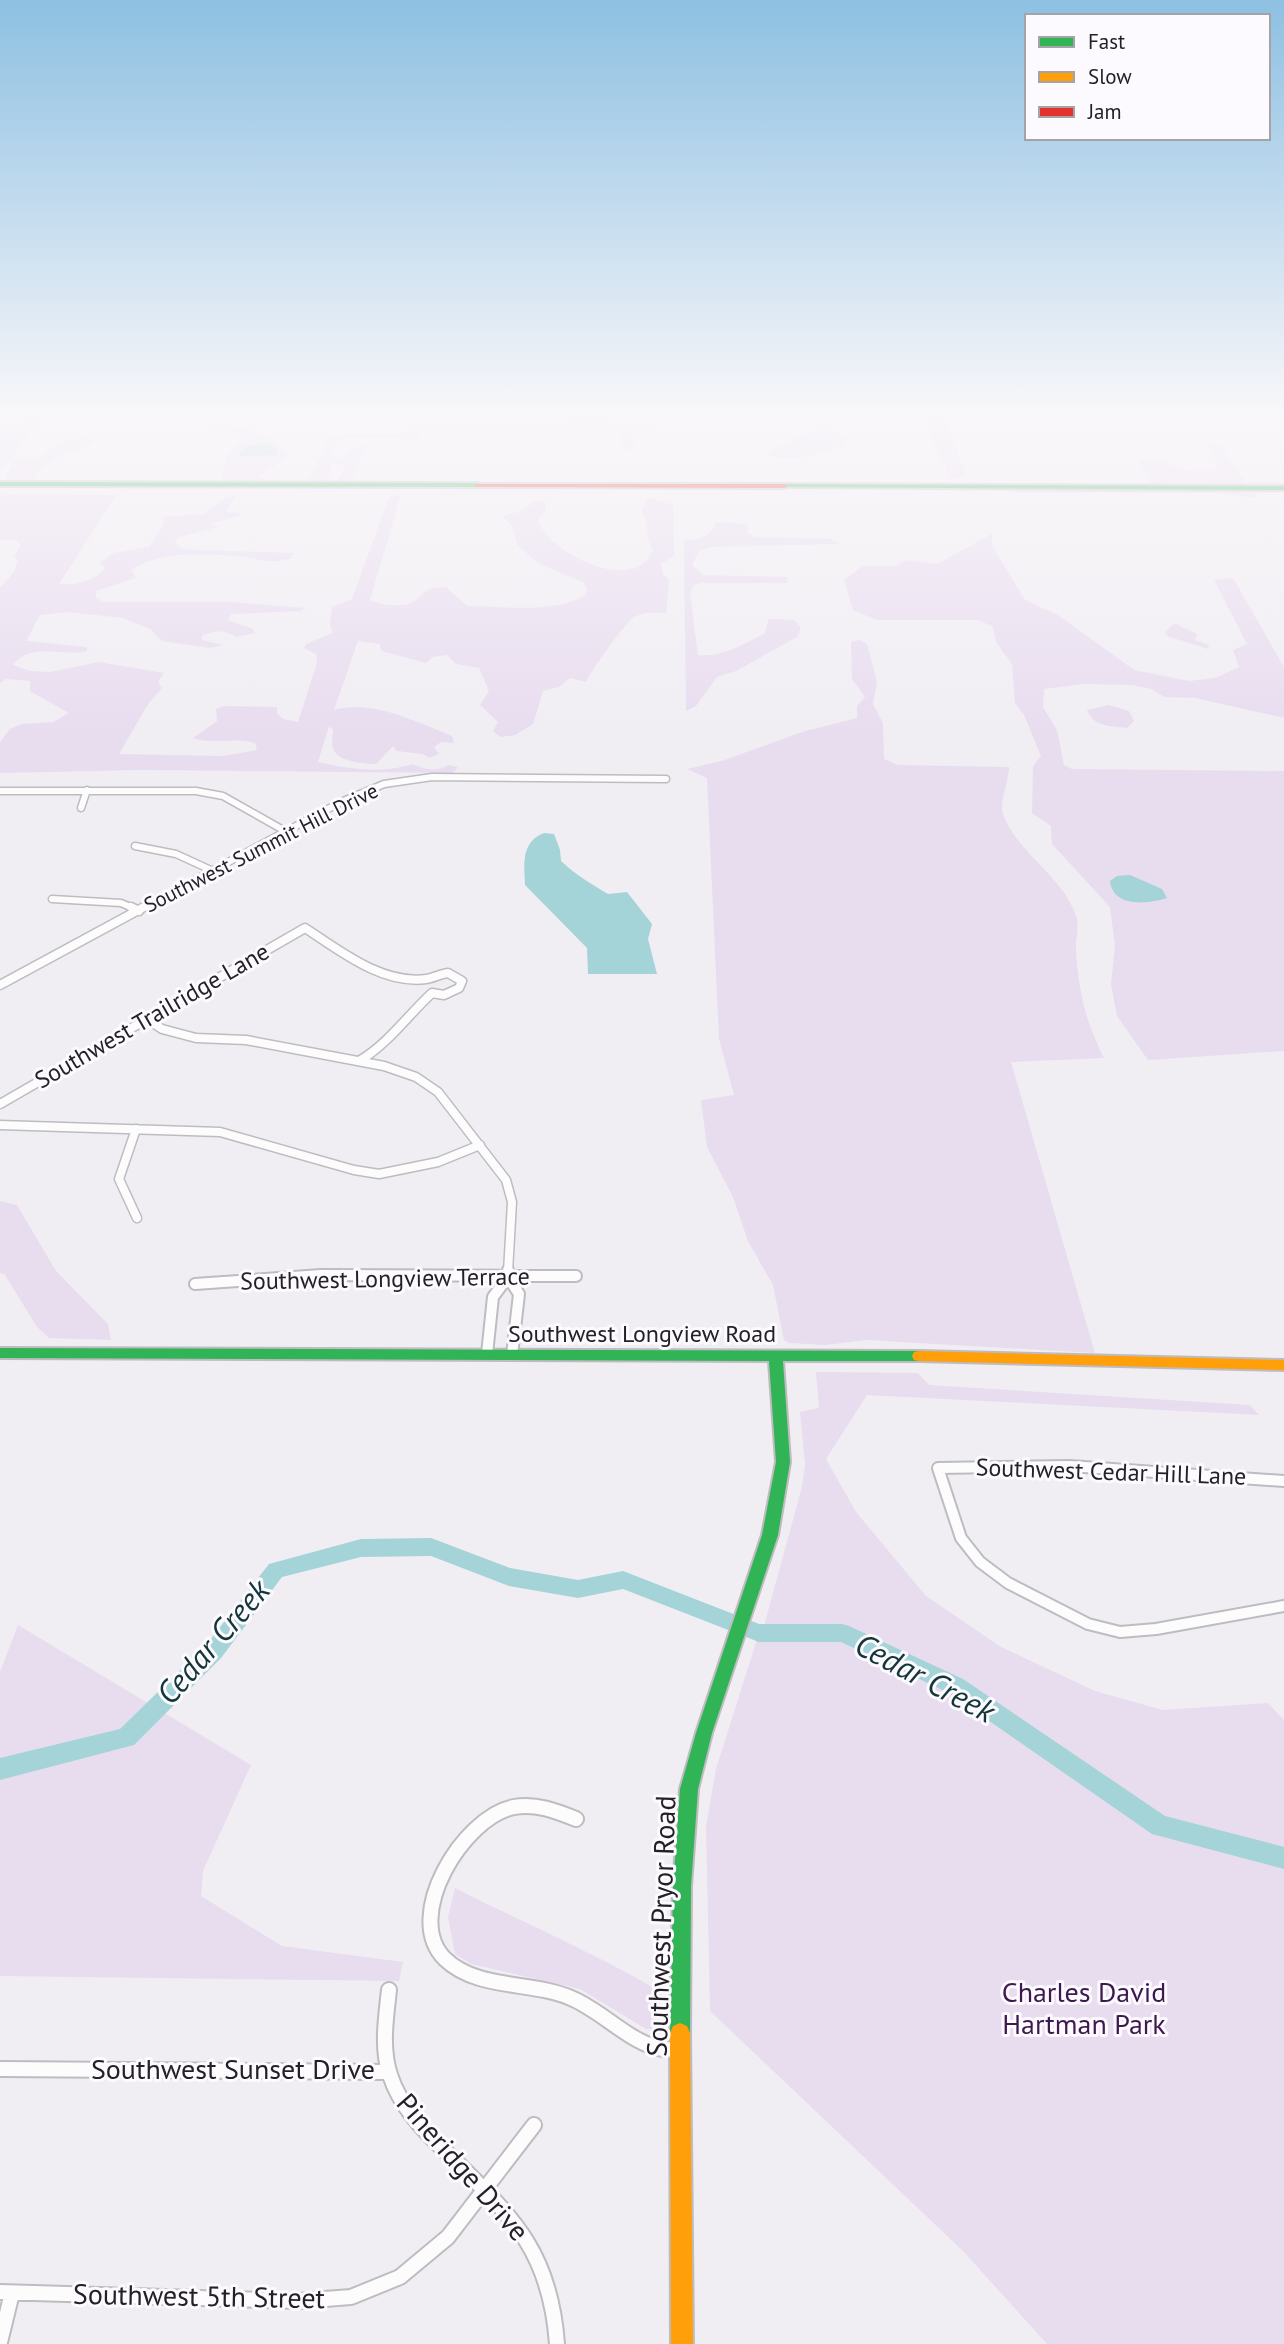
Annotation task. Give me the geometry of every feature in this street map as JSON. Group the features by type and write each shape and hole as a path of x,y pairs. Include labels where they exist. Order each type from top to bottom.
{"main road":[{"name":"Southwest Longview Road","path":"0,1353 776,1356 1283,1366"},
{"name":"Southwest Pryor Road","path":"682,2344 680,2018 682,1886 689,1789 770,1535 782,1474 776,1356"}],"street":[{"name":"Southwest Summit Hill Drive","path":"0,985 285,831 367,790 411,779 666,779"},
{"path":"81,808 87,790"},
{"path":"0,791 196,791 223,796 285,831"},
{"path":"135,845 176,854 213,871"},
{"path":"52,899 121,903 139,911"},
{"name":"Southwest Trailridge Lane","path":"0,1104 305,928 381,972 426,980"},
{"path":"359,1061 381,1048 402,1020 432,993 455,991 461,981 456,975 440,973 426,980 425,988 432,993"},
{"path":"147,1020 162,1029 196,1038 246,1040 384,1066 416,1077 438,1092 506,1180 512,1202 508,1277 493,1297 486,1354"},
{"path":"381,1048 384,1066"},
{"path":"0,1125 12,1128 220,1132 354,1170 379,1174 438,1162 480,1145"},
{"path":"136,1129 119,1179 137,1218"},
{"name":"Southwest Longview Terrace","path":"195,1284 321,1275 576,1276"},
{"path":"508,1277 519,1294 512,1355"},
{"name":"Southwest Cedar Hill Lane","path":"1284,1481 1233,1475 1070,1466 938,1468 961,1538 980,1562 1008,1583 1088,1624 1120,1632 1156,1629 1284,1606"},
{"path":"576,1819 547,1807 521,1806 497,1813 466,1834 454,1851 431,1903 430,1928 437,1950 460,1970 560,1993 588,2006 653,2047 682,2050"},
{"name":"Southwest Sunset Drive","path":"0,2068 388,2072 381,2029 389,1990"},
{"name":"Pineridge Drive","path":"388,2072 401,2104 486,2189 532,2247 555,2303 557,2344"},
{"name":"Southwest 5th Street","path":"6,2292 299,2301 351,2297 400,2277 448,2237 534,2125"},
{"path":"0,2342 6,2292"}],"green space":[{"path":"0,519 100,519 59,584 78,583 95,577 105,568 100,563 113,553 149,547 163,526 164,519 226,519 211,523 218,527 179,537 175,542 181,548 294,553 291,558 277,561 210,555 169,556 131,570 136,578 96,591 96,598 104,602 230,602 305,608 301,611 231,614 228,620 253,629 255,633 236,637 215,632 202,636 202,640 223,645 210,648 162,641 150,629 123,618 67,612 40,615 26,641 87,647 87,651 38,652 20,658 13,665 30,671 50,672 99,662 164,673 158,682 162,688 148,704 119,754 223,756 257,750 255,743 247,741 207,741 193,738 217,721 216,709 223,706 277,707 277,713 283,719 298,722 317,663 316,654 304,648 306,644 332,633 332,607 352,599 381,519 394,519 370,600 393,605 412,603 428,590 446,587 467,606 543,607 572,602 585,596 587,589 583,582 539,564 517,545 512,526 505,519 538,519 545,532 573,556 611,570 629,570 644,563 653,549 645,519 673,519 674,556 661,564 663,574 669,580 666,613 645,613 633,618 608,648 586,682 570,678 559,687 543,691 533,724 515,735 500,737 493,731 498,722 480,705 489,691 479,668 456,664 447,655 432,657 426,663 381,651 380,644 358,641 334,710 363,707 394,714 452,736 454,743 441,742 434,747 439,754 429,758 423,754 397,751 393,746 376,764 358,763 336,753 332,744 333,730 329,726 318,762 365,769 390,769 412,764 430,769 448,765 458,767 453,773 140,770 0,773 0,742 10,729 22,724 53,722 69,713 30,691 30,681 6,679 0,683 0,588 14,572 18,561 14,556 21,545 15,540 0,540"},
{"path":"716,522 748,524 747,532 755,537 830,539 840,544 713,547 699,551 692,565 704,575 787,577 787,583 694,585 690,593 698,655 724,652 764,634 769,619 794,620 801,628 797,637 736,671 717,677 696,706 686,711 684,540 703,537"},
{"path":"992,534 992,546 1025,600 1058,615 1134,670 1189,681 1215,678 1239,667 1233,650 1247,644 1214,580 1233,578 1284,667 1284,718 1195,698 1164,697 1152,689 1132,685 1084,684 1044,689 1043,707 1057,730 1064,765 1072,769 1284,771 1284,1051 1148,1060 1117,1016 1111,984 1115,946 1110,907 1052,844 1051,826 1032,813 1033,766 1041,756 1024,715 1015,703 1012,664 996,642 993,627 979,620 877,620 853,610 844,580 862,566 897,566 905,560 937,564"},
{"path":"1174,623 1197,634 1195,640 1209,645 1208,649 1167,636 1165,632"},
{"path":"859,640 867,644 877,682 873,704 883,723 884,759 898,765 1009,767 1002,804 1003,814 1019,842 1062,891 1077,919 1076,951 1081,993 1092,1031 1104,1058 1011,1062 1095,1353 866,1340 826,1345 789,1343 784,1340 773,1285 748,1241 733,1197 707,1147 701,1100 734,1095 719,1039 707,778 687,769 722,761 802,732 857,718 857,706 865,697 852,679 851,642"},
{"path":"1109,705 1129,711 1134,721 1127,728 1103,725 1094,720 1087,710"},
{"path":"0,1201 17,1205 56,1271 108,1324 111,1340 49,1338 37,1327 5,1275 0,1273"},
{"name":"Charles David Hartman Park","path":"816,1372 918,1373 929,1385 1250,1405 1259,1415 867,1395 826,1459 856,1512 926,1596 1001,1647 1095,1691 1163,1710 1268,1703 1284,1720 1284,1851 1168,1822 1045,1743 1079,1775 1160,1826 1284,1858 1284,2344 1047,2344 964,2252 710,2011 706,1826 716,1769 759,1633 762,1633 802,1487 805,1464 800,1412 819,1408"},
{"path":"18,1625 251,1765 203,1871 201,1896 282,1946 403,1962 399,1981 0,1976 0,1672"},
{"path":"455,1888 585,1951 661,1992 659,2024 654,2029 646,2029 580,1989 471,1964 455,1954 448,1917"}],"water":[{"path":"544,833 554,834 561,861 578,875 608,894 627,892 652,924 648,939 657,974 588,974 587,948 525,885 528,848 531,842"},
{"path":"1130,875 1162,889 1167,898 1150,902 1124,900 1113,890 1110,881 1117,876"}],"waterway":[{"name":"Cedar Creek","path":"0,1769 126,1738 214,1651 276,1570 361,1548 431,1547 509,1577 578,1589 623,1580 759,1633 842,1633 956,1686 1160,1826 1284,1858"}],"traffic: fast":[{"path":"0,1353 919,1356"},
{"path":"680,2033 682,1886 689,1789 704,1733 770,1535 783,1462 776,1356"}],"traffic: slow":[{"path":"919,1356 1284,1365"},
{"path":"680,2033 682,2344"}]}
